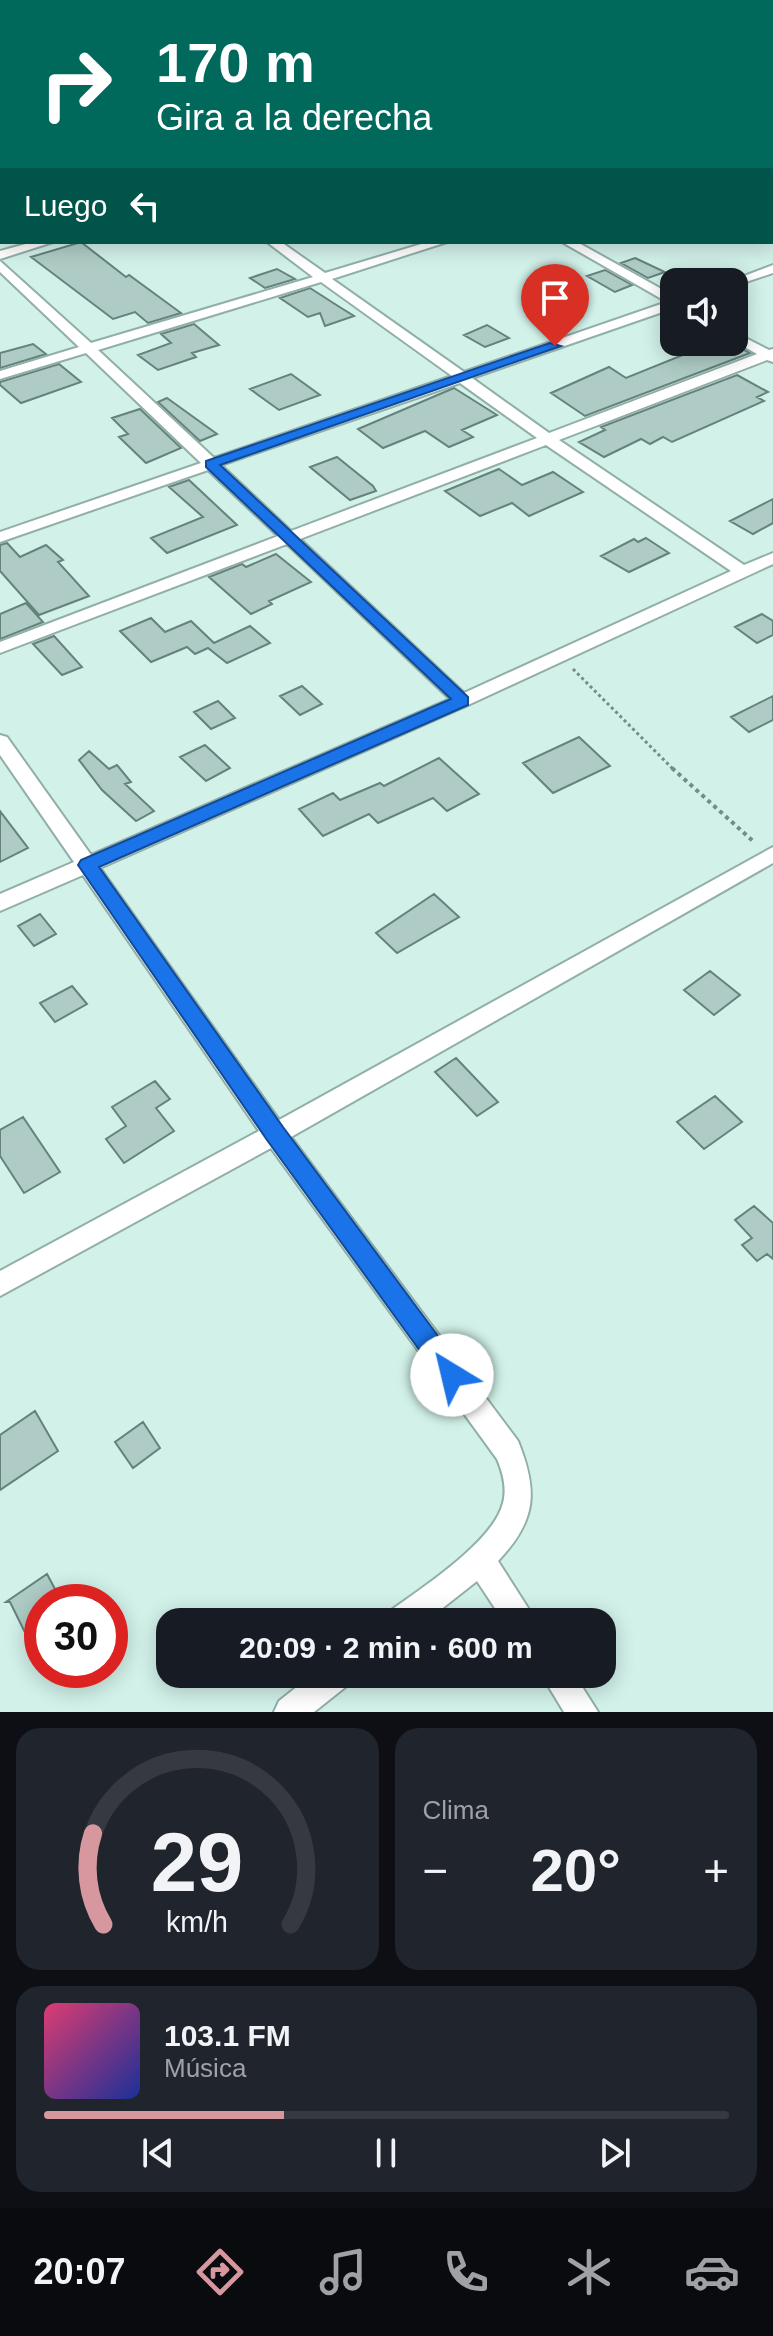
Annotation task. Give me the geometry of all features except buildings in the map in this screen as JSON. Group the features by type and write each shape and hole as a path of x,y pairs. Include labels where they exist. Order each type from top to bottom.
{"street":[{"path":"0,255 40,244"},
{"path":"276,244 548,439 743,572"},
{"path":"0,375 434,244"},
{"path":"572,244 660,294"},
{"path":"0,265 462,701"},
{"path":"748,277 773,269"},
{"path":"0,537 465,378 660,307"},
{"path":"748,343 771,355"},
{"path":"0,648 771,355"},
{"path":"0,903 462,701 773,558"},
{"path":"0,741 275,1134 508,1451 519,1482 514,1516 499,1542 418,1608"},
{"path":"0,1284 275,1134 771,855"},
{"path":"479,1558 513,1608"},
{"path":"290,1712 320,1688"},
{"path":"566,1688 582,1712"}],"path":[{"path":"560,656 658,756 771,855"}],"route":[{"path":"452,1375 275,1134 87,865 462,701 211,464 555,346"}]}
